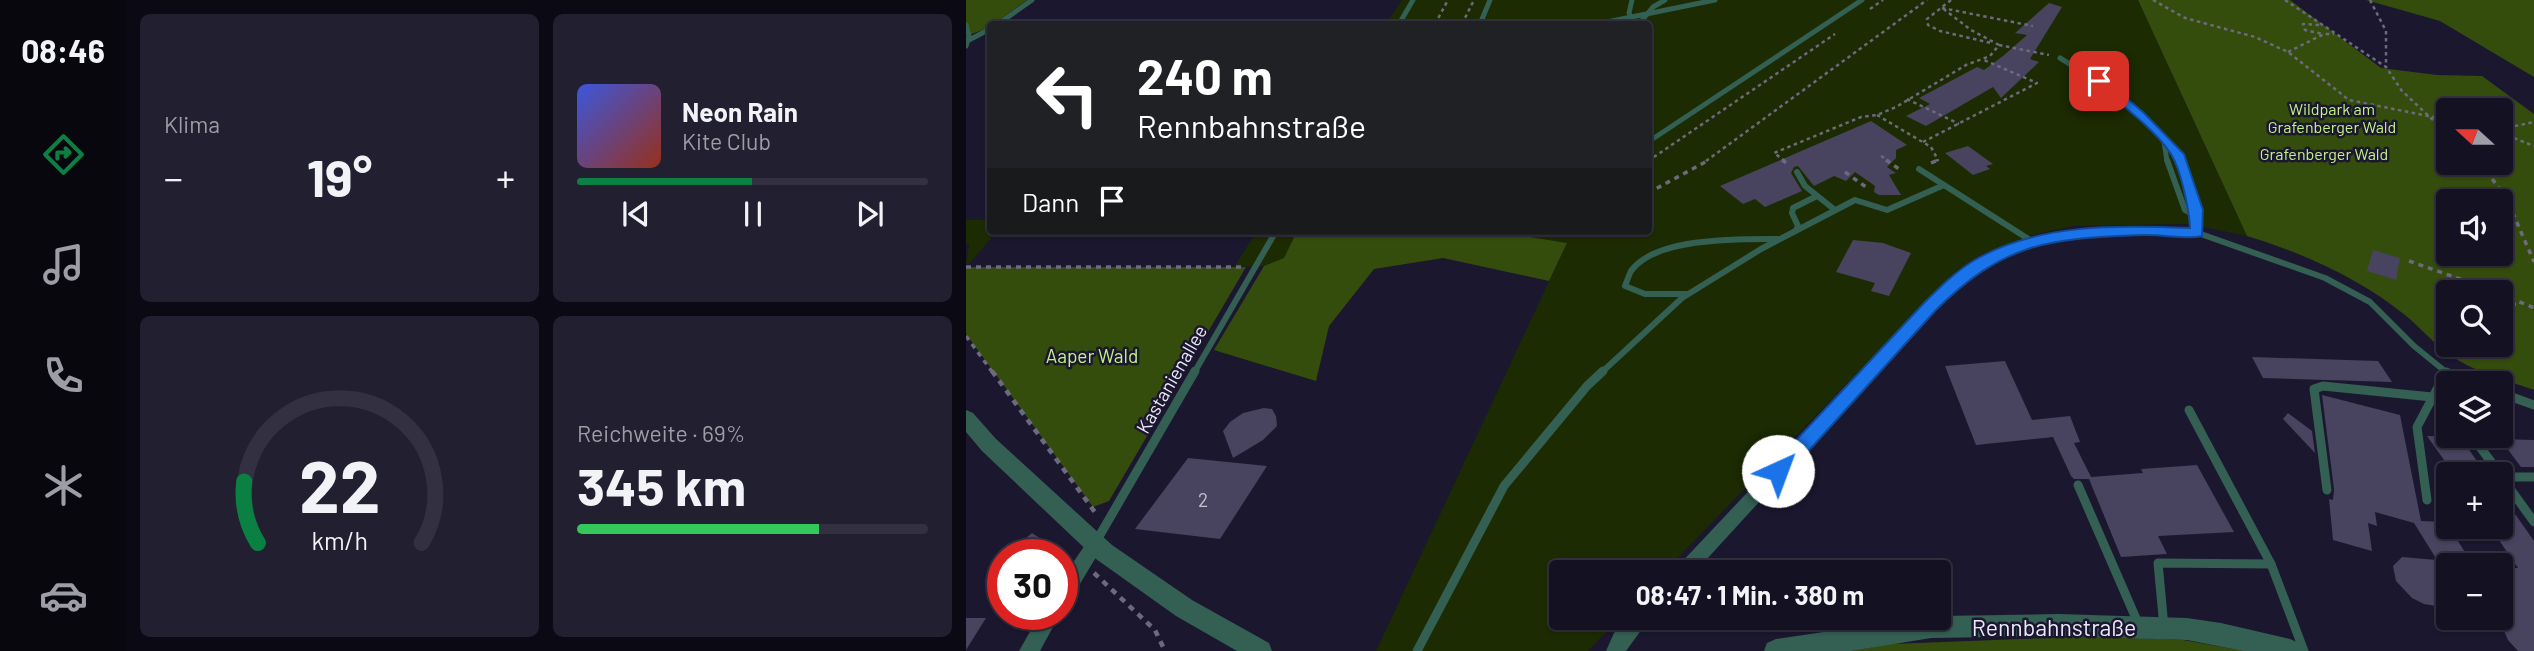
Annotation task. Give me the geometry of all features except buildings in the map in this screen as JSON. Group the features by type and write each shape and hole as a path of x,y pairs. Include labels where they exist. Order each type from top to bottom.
{"street":[{"path":"1695,560 1955,281 1979,264 2012,248 2073,233 2149,230 2197,233"},
{"path":"966,418 989,445 1100,534 1184,608 1260,651"},
{"path":"1078,570 1100,534"},
{"name":"Rennbahnstraße","path":"1776,651 1931,627 2139,626 2221,634 2290,651"},
{"path":"1029,651 1041,630"},
{"path":"1616,651 1620,640 1630,630"}],"lane":[{"path":"1002,21 1032,0"},
{"path":"1401,21 1413,0"},
{"path":"1481,21 1490,0"},
{"path":"1632,0 1629,8 1634,21"},
{"path":"1640,21 1665,0"},
{"path":"1612,21 1715,0"},
{"path":"1652,139 1862,0"},
{"path":"966,25 967,43 987,31"},
{"path":"2060,58 2103,84 2140,116 2164,142 2171,145 2183,163 2196,210 2194,215 2197,233 2325,278 2370,302 2444,371"},
{"path":"2164,142 2185,210 2194,215"},
{"path":"1919,169 2033,242"},
{"path":"1797,172 1805,186 1835,210"},
{"path":"1417,651 1504,486 1587,386 1687,294 1780,239 1855,200 1887,210 1944,185"},
{"path":"1796,231 1798,226 1792,213 1793,208 1817,196"},
{"name":"Kastanienallee","path":"1100,534 1274,235"},
{"path":"1687,294 1645,294 1625,286 1626,279 1645,260 1677,246 1730,240 1780,239"},
{"path":"2327,490 2314,389 2323,386 2432,397 2436,400"},
{"path":"2427,500 2417,427 2436,389"},
{"path":"2513,397 2534,405"},
{"path":"2189,410 2271,564 2305,651"},
{"path":"2513,476 2534,477"},
{"path":"2078,485 2139,626"},
{"path":"2513,493 2534,522"},
{"path":"2164,627 2158,563 2271,564"}],"path":[{"path":"1437,21 1448,0"},
{"path":"1464,21 1474,0"},
{"path":"1861,16 1883,0"},
{"path":"1652,191 1714,157 1927,0"},
{"path":"1951,0 1927,19 1932,28 2060,58"},
{"path":"2153,0 2185,18 2255,37 2288,52 2349,100 2436,118"},
{"path":"2285,0 2386,66 2402,90 2436,124"},
{"path":"2370,0 2386,31 2386,66"},
{"path":"1941,7 2033,26"},
{"path":"1941,7 1971,30 1999,45"},
{"path":"2321,25 2303,24 2305,30 2334,34"},
{"path":"1652,159 1839,31"},
{"path":"2288,52 2324,34"},
{"path":"1797,172 1774,153 1861,117 1877,115 1966,65 1984,60 1999,45"},
{"path":"1923,142 2037,83 1984,60"},
{"path":"1907,99 1959,124"},
{"path":"1877,115 1931,147 1938,160 1919,169"},
{"path":"2513,128 2534,122"},
{"path":"2513,136 2534,146"},
{"path":"1881,156 1902,171"},
{"path":"1845,172 1866,187"},
{"path":"2494,175 2513,209 2534,262"},
{"path":"2409,261 2462,280"},
{"path":"966,267 1255,267"},
{"path":"2513,300 2526,306"},
{"path":"2513,304 2534,308"},
{"path":"966,336 1100,534"}],"green space":[{"path":"966,0 1027,0 998,21 987,21 987,28 966,36"},
{"path":"1402,0 2138,0 2247,236 2189,224 2073,226 2029,236 1982,254 1955,272 1676,560 1549,560 1549,630 1608,630 1588,651 1376,651 1567,243 1518,235 1652,235 1652,21 1388,21"},
{"name":"Grafenberger Wald","path":"2138,0 2290,0 2381,68 2437,75 2482,76 2512,98 2436,98 2436,175 2513,175 2513,99 2534,114 2534,390 2513,383 2513,371 2481,371 2453,357 2513,357 2513,280 2436,280 2436,344 2405,315 2369,289 2289,250 2247,236"},
{"path":"2366,0 2534,0 2534,77 2440,21"},
{"path":"966,220 987,220 987,235 994,235 969,264 966,264 969,244 966,244"},
{"path":"1254,235 1295,235 1284,258 1264,266 1234,267"},
{"path":"1295,235 1518,235 1567,243 1549,281 1443,258 1374,269 1329,326 1316,381 1214,350 1264,266 1284,258"},
{"name":"Aaper Wald","path":"966,267 1246,267 1109,501 1093,507 966,334"},
{"path":"2098,636 2183,640 2244,651 1851,651 1891,644"}],"route":[{"path":"1778,471 1955,281 1979,264 2012,248 2073,233 2149,230 2197,233 2198,226 2194,215 2196,210 2178,154 2140,116 2099,81"}],"park label":[{"name":"Wildpark am Grafenberger Wald","path":"2332,117"}]}
